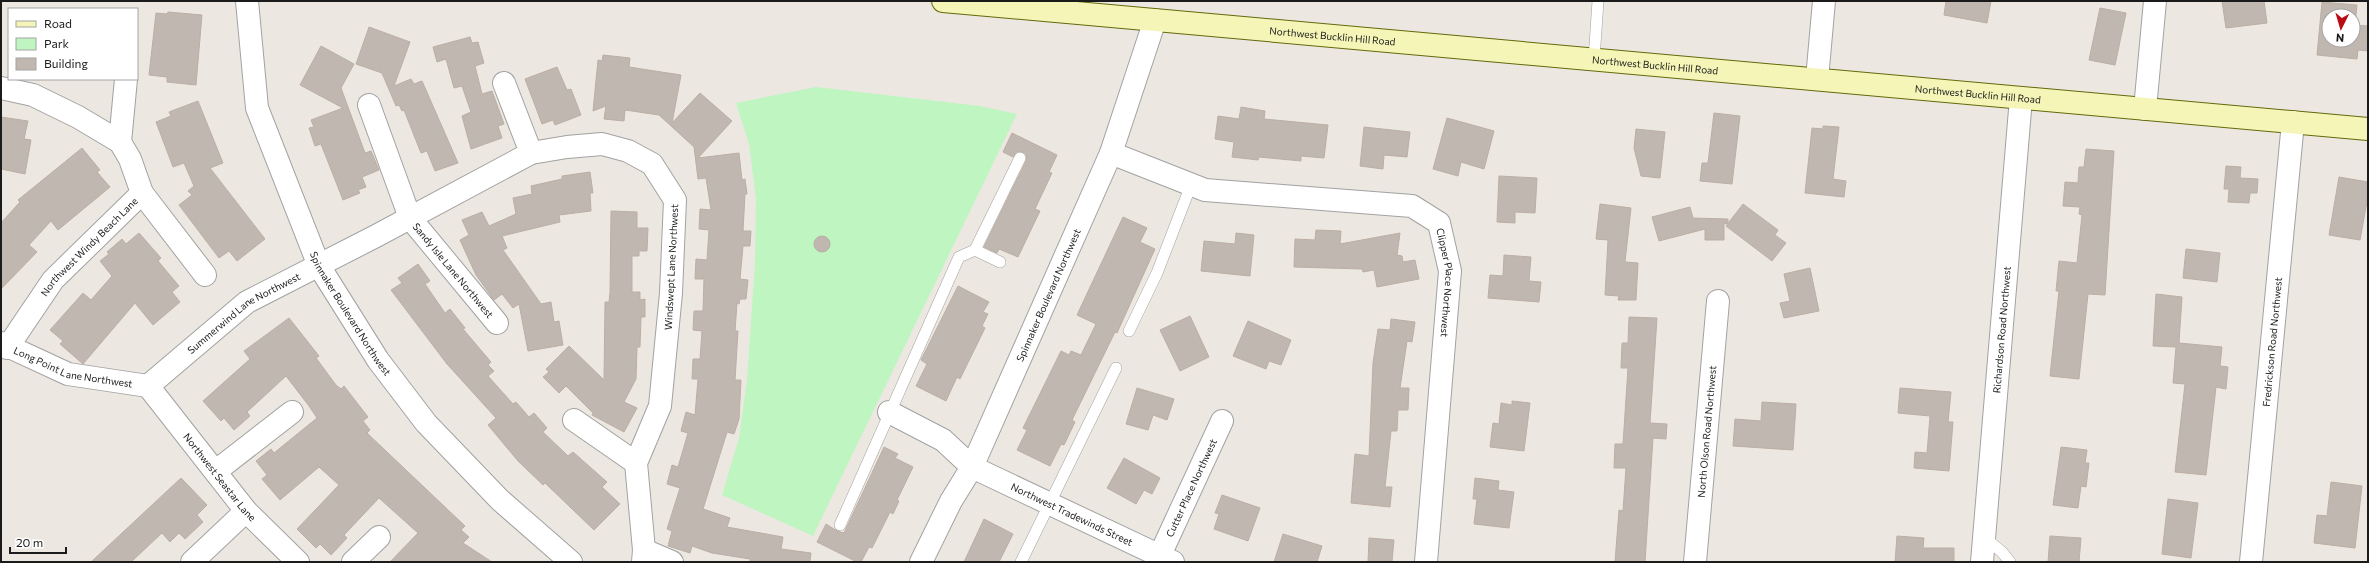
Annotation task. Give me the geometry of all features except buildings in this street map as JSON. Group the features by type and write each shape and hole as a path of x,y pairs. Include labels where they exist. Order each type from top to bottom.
{"main road":[{"name":"Northwest Bucklin Hill Road","path":"943,1 2368,129"}],"street":[{"name":"Spinnaker Boulevard Northwest","path":"247,1 257,108 319,266 378,360 426,423 500,500 571,562"},
{"path":"1817,79 1824,1"},
{"path":"2145,109 2155,1"},
{"name":"Spinnaker Boulevard Northwest","path":"921,562 951,501 972,467 1111,153 1155,20"},
{"path":"120,142 126,80"},
{"path":"504,84 531,153"},
{"path":"1,88 33,95 78,117 120,142 130,159 142,193"},
{"name":"Richardson Road Northwest","path":"1982,562 2021,98"},
{"path":"370,105 410,218"},
{"name":"Fredrickson Road Northwest","path":"2251,562 2293,122"},
{"name":"Windswept Lane Northwest","path":"410,218 531,153 567,147 602,144 628,151 652,164 675,200 671,293 660,406 636,463 644,556"},
{"name":"Clipper Place Northwest","path":"1111,153 1206,190 1412,206 1439,223 1450,271 1426,562"},
{"name":"Northwest Windy Beach Lane","path":"4,345 53,280 142,193 205,275"},
{"name":"Summerwind Lane Northwest","path":"148,386 247,302 410,218"},
{"name":"Sandy Isle Lane Northwest","path":"410,218 497,323"},
{"name":"North Olson Road Northwest","path":"1695,562 1718,301"},
{"name":"Long Point Lane Northwest","path":"4,345 68,374 148,386"},
{"name":"Northwest Seastar Lane","path":"148,386 246,511 298,562"},
{"path":"216,471 292,412"},
{"name":"Northwest Tradewinds Street","path":"889,412 943,440 972,467 1166,559"},
{"path":"574,420 636,463"},
{"name":"Cutter Place Northwest","path":"1166,559 1222,421"},
{"path":"192,562 246,511"},
{"path":"353,562 379,537"},
{"path":"644,556 672,562"}],"lane":[{"path":"1594,59 1598,1"},
{"path":"840,525 959,257 976,250 1020,158"},
{"path":"1129,331 1157,273 1191,185"},
{"path":"976,250 1000,262"},
{"path":"1021,562 1048,504 1116,368"},
{"path":"1984,537 2002,552 2010,562"}],"green space":[{"path":"816,87 980,106 1017,114 813,536 722,495 739,438 747,380 755,262 756,199 749,144 736,103"}]}
